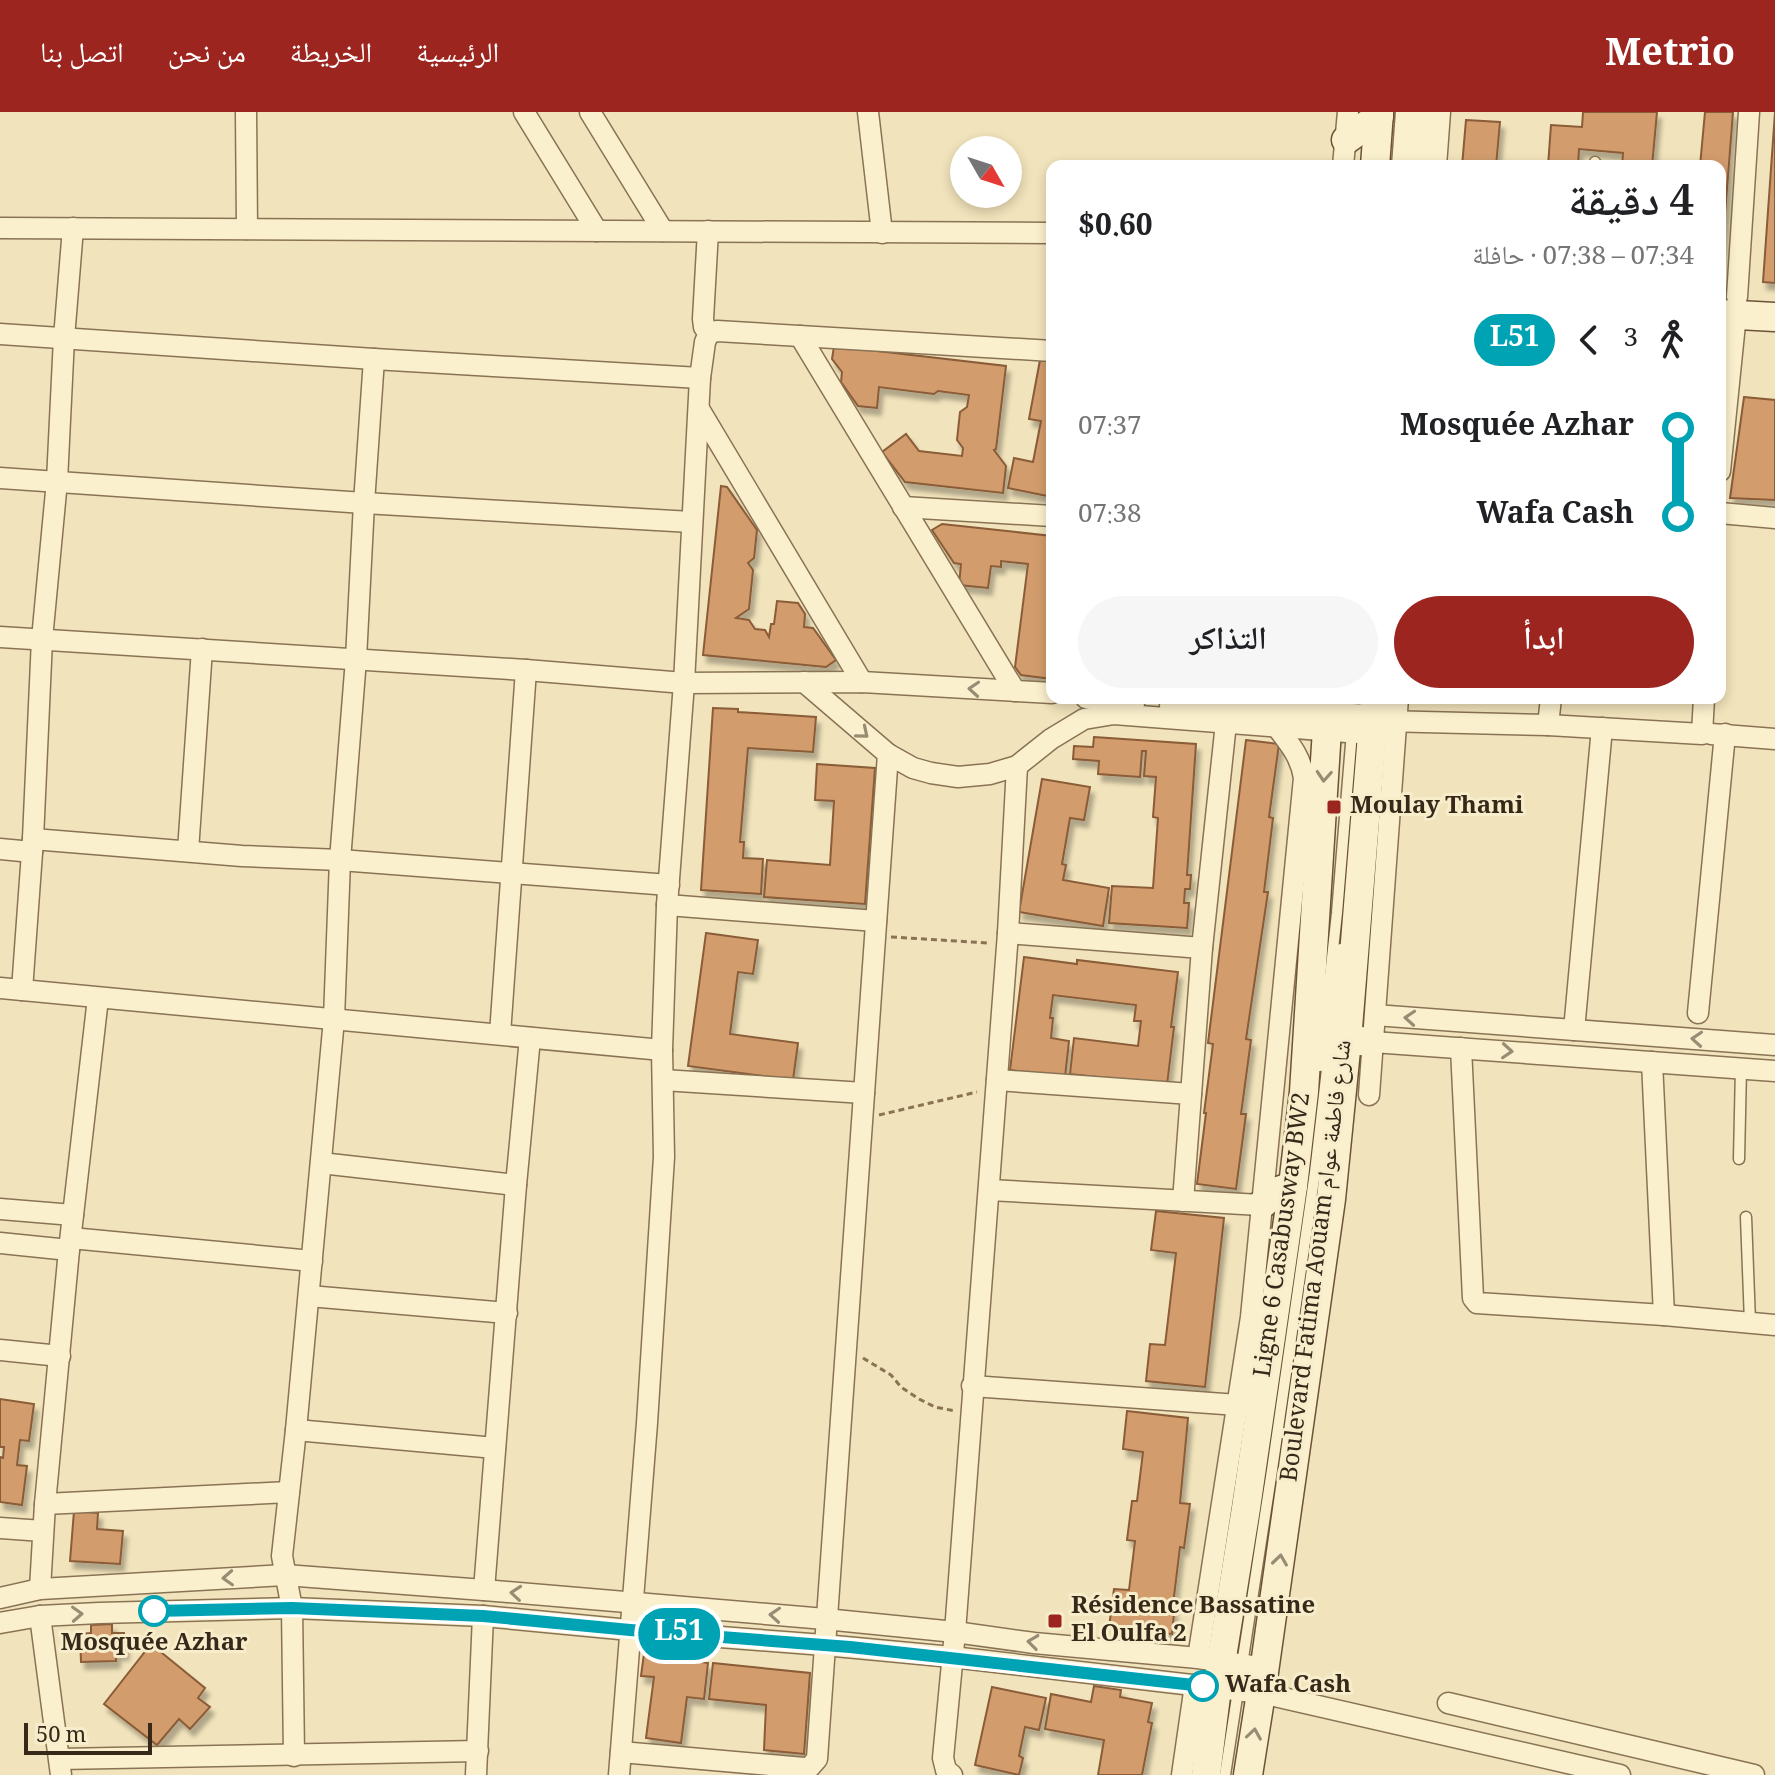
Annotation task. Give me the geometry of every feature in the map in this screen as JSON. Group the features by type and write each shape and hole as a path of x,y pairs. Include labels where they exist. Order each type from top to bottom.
{"main road":[{"path":"1415,160 1419,112"},
{"path":"1346,139 1386,113"},
{"path":"1376,160 1386,113"},
{"path":"1728,305 1775,299"},
{"path":"1728,305 1775,317"},
{"name":"Boulevard Fatima Aouam شارع فاطمة عوام","path":"1206,1775 1230,1676 1365,1032 1358,716"},
{"name":"Boulevard Fatima Aouam شارع فاطمة عوام","path":"1248,1775 1230,1676 1234,1584 1358,716"},
{"path":"1261,1205 1278,1191 1293,1186"},
{"path":"1213,1563 1223,1578 1234,1584"}],"street":[{"path":"246,112 247,229"},
{"path":"524,112 597,231"},
{"path":"590,112 663,231"},
{"path":"868,112 882,233"},
{"path":"1436,160 1440,112"},
{"path":"1726,346 1749,112"},
{"path":"0,228 1046,233"},
{"path":"22,990 33,846 42,639 57,481 73,228"},
{"path":"708,231 703,319 709,333"},
{"path":"709,333 717,331 1046,351"},
{"path":"619,1775 664,1157 662,1050 668,895 684,683 700,378 709,333"},
{"path":"0,334 700,378"},
{"path":"800,336 1015,691"},
{"path":"294,1756 292,1608 282,1556 334,1019 340,860 374,359"},
{"path":"699,409 862,682"},
{"path":"0,478 691,522"},
{"path":"903,507 1046,516"},
{"path":"1726,514 1775,518"},
{"path":"0,637 684,683 862,682 1046,693"},
{"path":"188,851 202,649"},
{"path":"500,1034 526,670"},
{"path":"804,682 888,754 913,768 958,777 990,774 1017,766 1051,739 1084,719 1114,714 1226,723 1283,712"},
{"path":"1131,704 1775,739"},
{"path":"1358,716 1385,704"},
{"path":"1548,725 1550,704"},
{"path":"1702,734 1704,704"},
{"path":"1182,1775 1230,1676 1213,1563 1251,1317 1304,778 1283,712"},
{"path":"1183,1201 1202,948 1226,723"},
{"path":"1574,1030 1602,728"},
{"path":"1698,1013 1725,734"},
{"path":"621,1752 804,1768 810,1767 817,1759 888,754"},
{"path":"952,1775 946,1770 943,1758 1008,939 1017,766"},
{"path":"0,849 33,846 188,851 513,873 876,928"},
{"path":"1008,939 1202,948"},
{"path":"0,988 662,1050"},
{"path":"40,1589 70,1244 98,998"},
{"path":"1365,1032 1574,1030 1775,1045"},
{"path":"1365,1032 1461,1048 1775,1071"},
{"path":"1365,1032 1369,1095"},
{"path":"484,1590 530,1038"},
{"path":"1461,1048 1473,1298 1477,1303 1775,1325"},
{"path":"1652,1062 1664,1315"},
{"path":"663,1080 864,1093"},
{"path":"997,1084 1191,1094"},
{"path":"321,1163 516,1185"},
{"path":"989,1190 1261,1205"},
{"path":"0,1209 73,1215"},
{"path":"0,1243 70,1244 312,1261"},
{"path":"309,1296 507,1313"},
{"path":"0,1350 60,1356"},
{"path":"972,1386 1238,1405"},
{"path":"296,1430 495,1448"},
{"path":"45,1504 289,1492"},
{"path":"0,1528 43,1531"},
{"path":"0,1598 40,1589 285,1575 955,1632 1230,1676 1620,1775"},
{"path":"0,1623 40,1616 292,1608 483,1616 952,1657 1230,1676"},
{"path":"40,1616 60,1767 478,1751"},
{"path":"476,1775 483,1616"},
{"path":"1448,1703 1754,1775"},
{"path":"1628,1775 1634,1747"}],"lane":[{"path":"1403,160 1407,112"},
{"path":"1386,113 1396,160"},
{"name":"Ligne 6 Casabusway BW2","path":"1223,1775 1230,1676 1267,1468 1309,1172 1358,716"},
{"path":"1739,1159 1741,1068"},
{"path":"1746,1217 1750,1322"}],"path":[{"path":"876,928 1008,939"},
{"path":"862,1119 997,1084"},
{"path":"845,1347 891,1375 901,1387 919,1399 935,1407 970,1415"}],"building":[{"path":"1583,112 1657,112 1653,160 1622,160 1623,153 1579,149 1578,160 1548,160 1551,125 1582,127"},
{"path":"1705,112 1733,112 1726,201 1726,160 1701,160"},
{"path":"1775,112 1775,283 1763,282"},
{"path":"1466,120 1500,122 1497,160 1463,160"},
{"path":"834,346 1006,366 994,450 1006,466 1003,493 905,482 882,452 906,434 919,451 962,456 963,448 957,440 960,412 967,407 969,395 879,387 877,408 858,406 841,382 842,372 832,359"},
{"path":"1040,360 1046,361 1046,496 1008,488 1014,458 1033,462 1041,421 1029,419"},
{"path":"1744,397 1775,400 1775,500 1730,498"},
{"path":"721,486 727,487 757,530 754,558 748,563 753,570 749,609 736,618 749,620 755,629 765,630 769,637 777,601 798,603 805,614 804,627 813,628 836,660 826,667 703,655"},
{"path":"942,524 1046,535 1046,678 1021,675 1015,667 1028,564 1001,561 1001,567 991,566 988,588 959,585 961,564 954,563 932,530"},
{"path":"713,708 816,717 813,752 748,748 740,842 744,842 743,858 763,859 761,894 701,890"},
{"path":"1094,737 1196,744 1187,875 1191,875 1190,889 1185,889 1184,903 1189,903 1187,928 1109,923 1112,886 1153,888 1158,818 1153,817 1156,777 1144,776 1146,751 1142,751 1140,777 1098,774 1099,761 1073,759 1074,746 1093,747"},
{"path":"1246,740 1279,744 1269,817 1273,818 1264,892 1268,892 1246,1039 1251,1040 1241,1114 1246,1114 1236,1189 1197,1184 1213,1044 1208,1043"},
{"path":"817,764 875,768 865,904 764,897 767,860 830,865 834,801 815,800"},
{"path":"1042,779 1090,787 1084,820 1070,818 1062,864 1066,865 1063,880 1109,888 1103,926 1019,912"},
{"path":"706,933 758,940 753,974 738,972 730,1034 798,1043 793,1080 688,1066"},
{"path":"1024,957 1178,972 1167,1085 1070,1074 1074,1038 1138,1046 1141,1021 1134,1021 1136,1005 1053,995 1051,1038 1069,1041 1065,1077 1010,1070"},
{"path":"1156,1211 1224,1218 1205,1387 1146,1381 1150,1344 1165,1345 1176,1253 1151,1250"},
{"path":"0,1399 34,1404 29,1441 20,1440 17,1465 27,1466 22,1505 0,1502 0,1457 3,1458 4,1447 0,1447"},
{"path":"1127,1411 1188,1418 1180,1503 1190,1504 1184,1548 1180,1547 1172,1634 1109,1627 1114,1589 1129,1590 1135,1541 1127,1540 1132,1501 1137,1501 1143,1452 1123,1449"},
{"path":"74,1511 98,1513 97,1529 123,1531 120,1564 70,1561"},
{"path":"112,1624 112,1633 124,1633 125,1653 116,1653 116,1661 81,1662 80,1634 91,1633 91,1625"},
{"path":"151,1644 205,1688 198,1698 210,1707 190,1729 179,1719 157,1745 104,1704"},
{"path":"645,1646 671,1649 670,1658 708,1663 704,1699 687,1697 681,1743 646,1738 654,1677 641,1676"},
{"path":"713,1663 810,1673 804,1754 764,1750 766,1705 709,1699"},
{"path":"1094,1686 1121,1690 1120,1697 1152,1703 1148,1722 1152,1723 1142,1775 1098,1775 1104,1740 1045,1729 1051,1694 1091,1702"},
{"path":"992,1687 1046,1698 1039,1730 1025,1727 1019,1775 975,1765"}],"bus line":[{"name":"L51","path":"154,1611 292,1608 483,1616 850,1647 1203,1686"}],"place":[{"name":"Moulay Thami","path":"1334,807"},
{"name":"Mosquée Azhar","path":"154,1611"},
{"name":"Résidence Bassatine El Oulfa 2","path":"1055,1621"},
{"name":"Wafa Cash","path":"1203,1686"}]}
